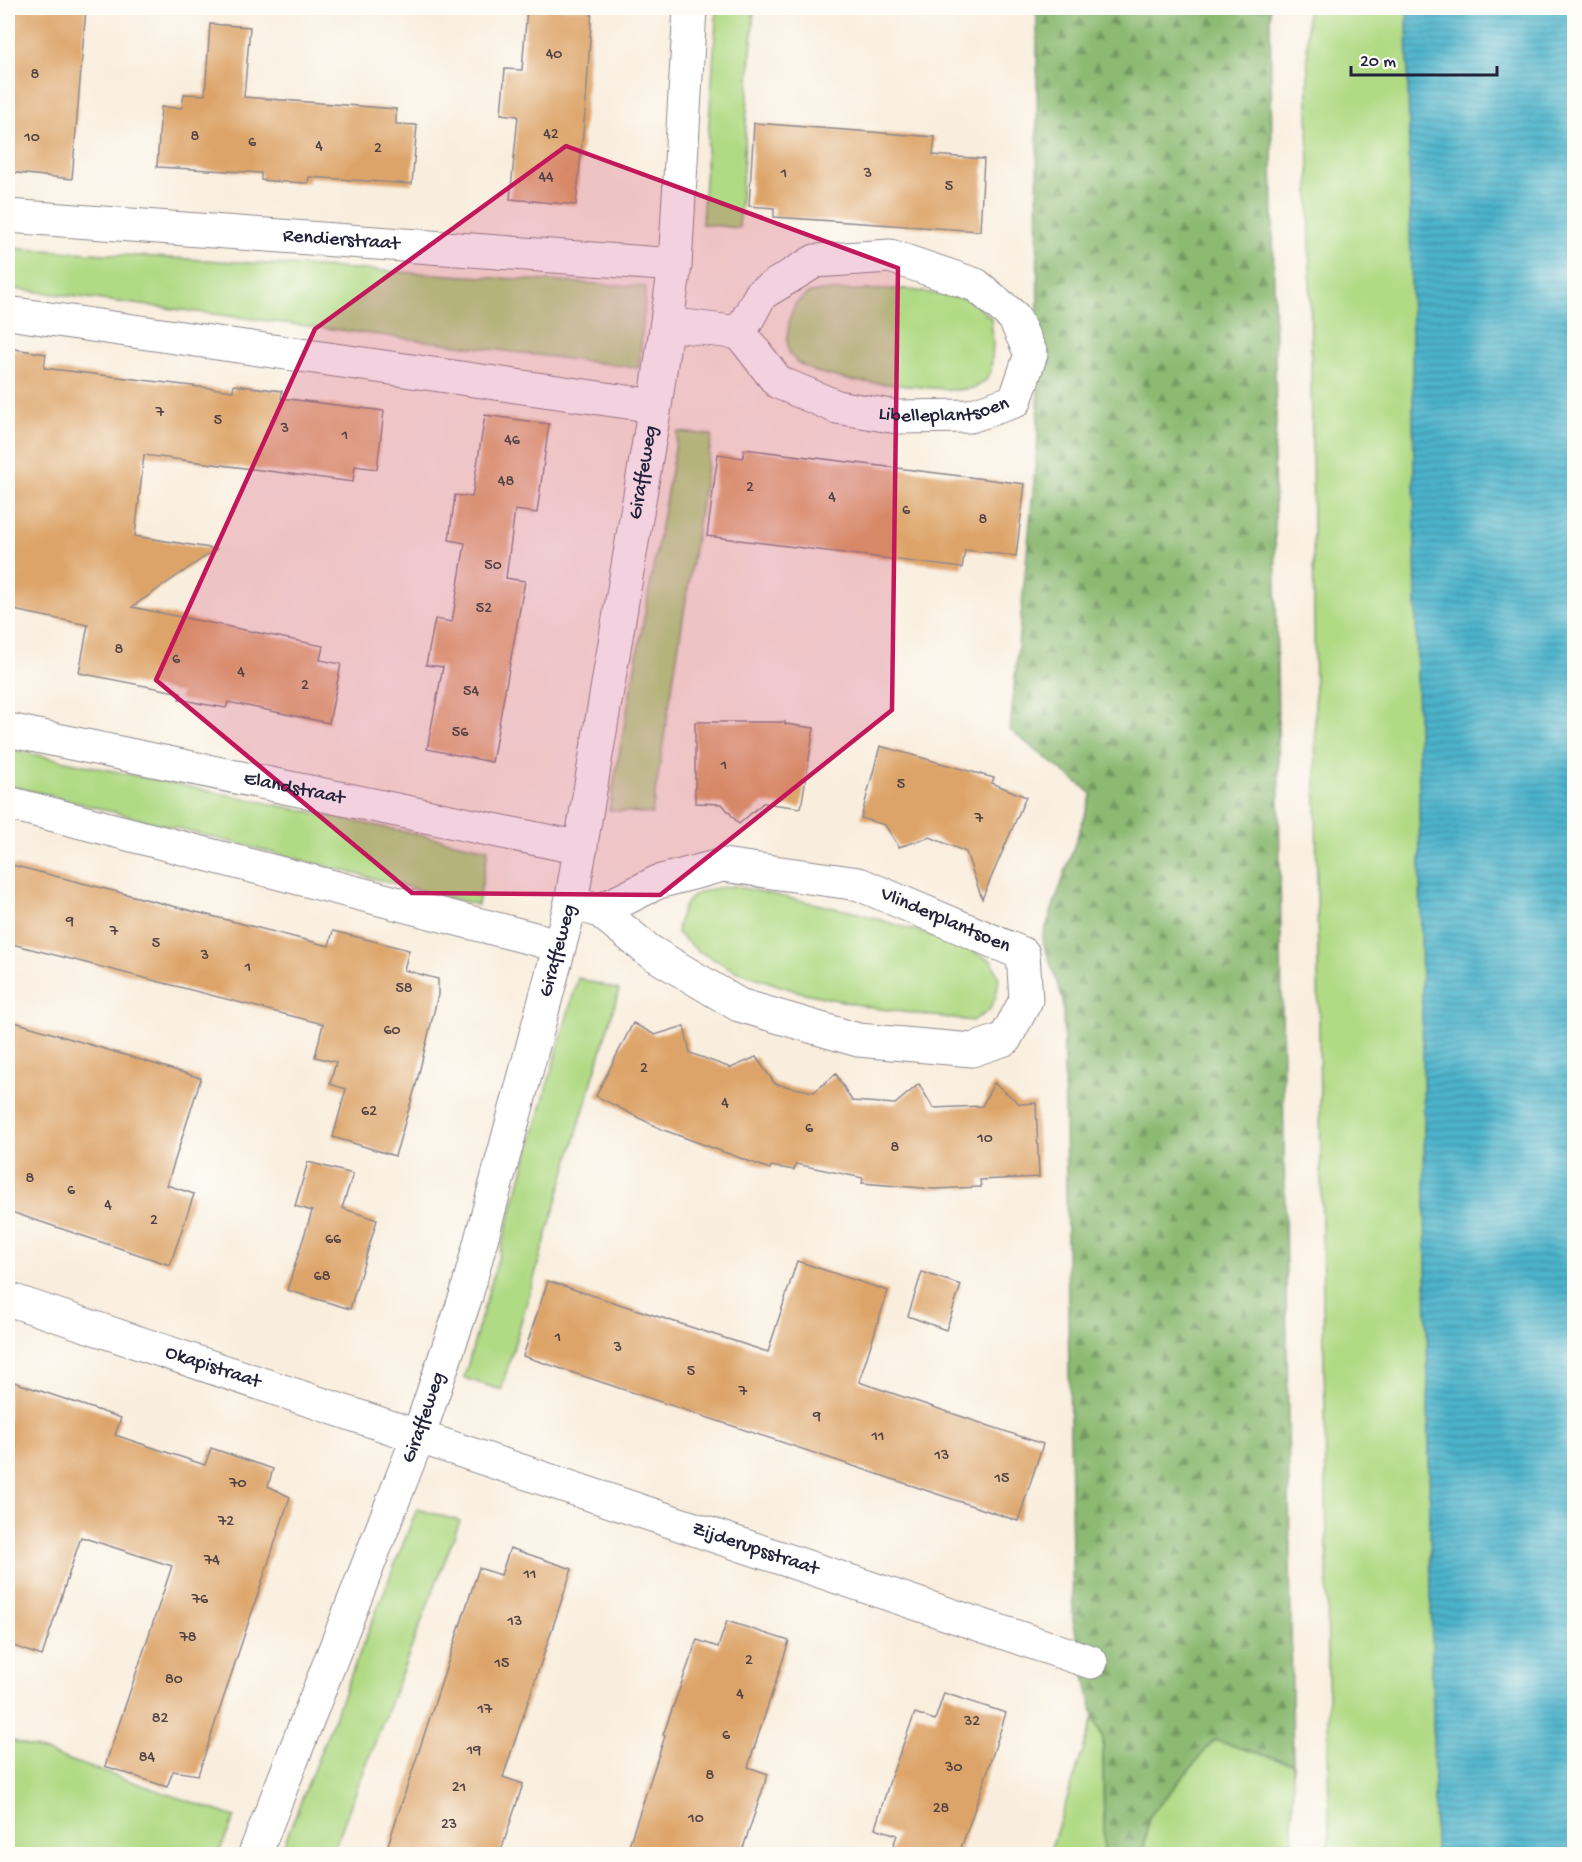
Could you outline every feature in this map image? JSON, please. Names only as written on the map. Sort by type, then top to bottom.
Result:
[{"type":"street","name":"Giraffeweg","points":[[255,1854],[418,1437],[466,1296],[558,945],[585,907],[581,848],[655,406],[675,265],[690,8]]},
{"type":"street","name":"Rendierstraat","points":[[8,216],[675,265]]},
{"type":"street","name":"Libelleplantsoen","points":[[890,256],[976,285],[1014,316],[1031,354],[1015,401],[970,416],[897,417],[837,408],[778,381],[740,333],[761,294],[815,261],[890,256]]},
{"type":"street","points":[[8,313],[655,406]]},
{"type":"street","points":[[667,324],[740,333]]},
{"type":"street","name":"Elandstraat","points":[[8,730],[581,848]]},
{"type":"street","points":[[8,803],[558,945]]},
{"type":"street","name":"Vlinderplantsoen","points":[[723,865],[859,884],[1023,954],[1026,1000],[1005,1039],[972,1050],[858,1040],[740,1005],[649,951],[585,907],[658,882],[723,865]]},
{"type":"street","name":"Okapistraat","points":[[8,1299],[418,1437]]},
{"type":"street","name":"Zijderupsstraat","points":[[418,1437],[1091,1662]]},
{"type":"highlighted area","points":[[566,146],[898,268],[892,710],[660,895],[412,893],[156,680],[315,329]]},
{"type":"green space","points":[[717,8],[754,8],[739,228],[702,224]]},
{"type":"green space","points":[[1037,8],[1270,8],[1276,425],[1274,455],[1293,1764],[1214,1740],[1149,1817],[1143,1854],[1104,1854],[1103,1739],[1094,1717],[1073,1620],[1063,1000],[1042,939],[1092,794],[1010,730],[1038,439]]},
{"type":"green space","points":[[1307,8],[1407,8],[1435,1854],[1329,1854]]},
{"type":"green space","points":[[8,248],[646,287],[639,368],[8,288]]},
{"type":"green space","points":[[905,289],[968,299],[991,318],[993,343],[991,371],[986,380],[975,388],[956,390],[853,381],[816,372],[798,363],[789,354],[787,339],[790,317],[795,304],[807,294],[821,291]]},
{"type":"green space","points":[[678,432],[712,435],[652,814],[609,810]]},
{"type":"green space","points":[[8,749],[488,849],[478,905],[8,785]]},
{"type":"green space","points":[[734,886],[858,913],[959,944],[992,961],[999,979],[996,996],[989,1011],[972,1021],[873,1008],[796,991],[736,971],[698,951],[677,933],[683,909],[694,896],[711,889]]},
{"type":"green space","points":[[578,978],[619,990],[501,1390],[464,1378]]},
{"type":"green space","points":[[417,1509],[460,1521],[332,1854],[280,1854]]},
{"type":"green space","points":[[1094,1717],[1103,1739],[1104,1854],[1049,1854]]},
{"type":"green space","points":[[8,1739],[235,1817],[218,1854],[8,1854]]},
{"type":"green space","points":[[1214,1740],[1293,1764],[1292,1854],[1143,1854],[1149,1817]]},
{"type":"water","points":[[1407,8],[1574,8],[1574,1854],[1435,1854]]},
{"type":"building","points":[[11,8],[86,8],[72,179],[8,172],[8,56]]},
{"type":"building","points":[[527,8],[592,8],[576,205],[510,199],[518,116],[501,114],[505,69],[522,70]]},
{"type":"building","points":[[210,24],[250,27],[244,97],[396,109],[396,124],[417,125],[412,184],[309,177],[308,183],[284,182],[261,180],[261,173],[157,167],[161,107],[182,108],[184,94],[205,95]]},
{"type":"building","points":[[754,123],[935,137],[933,155],[984,159],[980,231],[774,217],[774,208],[749,206]]},
{"type":"building","points":[[8,348],[46,354],[44,368],[233,391],[234,385],[282,391],[281,398],[384,411],[377,469],[355,466],[353,482],[144,455],[135,536],[216,549],[132,607],[323,646],[320,660],[341,664],[329,723],[228,702],[226,708],[203,704],[179,699],[181,693],[79,673],[88,625],[8,609]]},
{"type":"building","points":[[485,415],[549,424],[537,513],[515,510],[506,578],[525,581],[492,762],[427,749],[443,667],[426,665],[435,619],[452,622],[465,543],[449,540],[455,495],[472,497]]},
{"type":"building","points":[[744,449],[1025,484],[1016,556],[965,550],[962,568],[707,536],[718,454],[743,458]]},
{"type":"building","points":[[695,722],[785,722],[785,724],[814,728],[801,808],[763,803],[739,824],[722,804],[695,803]]},
{"type":"building","points":[[880,746],[994,778],[992,783],[1026,797],[982,899],[966,852],[930,837],[899,847],[885,825],[861,818]]},
{"type":"building","points":[[8,864],[329,946],[333,931],[409,950],[404,970],[438,979],[438,995],[416,1085],[395,1156],[333,1137],[346,1089],[330,1084],[336,1062],[315,1057],[323,1024],[8,943]]},
{"type":"building","points":[[8,1020],[201,1078],[167,1185],[194,1194],[170,1265],[8,1211]]},
{"type":"building","points":[[633,1023],[655,1035],[684,1026],[690,1053],[731,1068],[756,1057],[775,1084],[814,1092],[836,1074],[852,1101],[895,1104],[919,1084],[933,1108],[982,1106],[994,1083],[1020,1104],[1036,1103],[1039,1177],[980,1180],[981,1187],[934,1189],[862,1183],[863,1178],[796,1164],[794,1170],[771,1166],[770,1169],[661,1129],[596,1096]]},
{"type":"building","points":[[308,1162],[353,1174],[342,1208],[377,1220],[350,1309],[287,1290],[312,1211],[295,1206]]},
{"type":"building","points":[[797,1261],[888,1291],[859,1382],[1043,1444],[1018,1521],[523,1356],[548,1281],[768,1352]]},
{"type":"building","points":[[922,1272],[961,1285],[946,1330],[908,1316]]},
{"type":"building","points":[[8,1380],[121,1418],[115,1435],[205,1465],[211,1448],[273,1469],[268,1486],[290,1497],[198,1775],[173,1771],[167,1787],[105,1766],[172,1566],[81,1537],[42,1656],[8,1644]]},
{"type":"building","points":[[510,1548],[572,1569],[503,1777],[523,1784],[500,1854],[385,1854],[479,1568],[501,1575]]},
{"type":"building","points":[[727,1621],[789,1641],[748,1767],[768,1774],[741,1854],[626,1854],[665,1736],[663,1735],[697,1640],[718,1647]]},
{"type":"building","points":[[944,1693],[1006,1713],[983,1785],[959,1854],[890,1854],[897,1835],[875,1828],[891,1777],[915,1713],[935,1720]]}]
